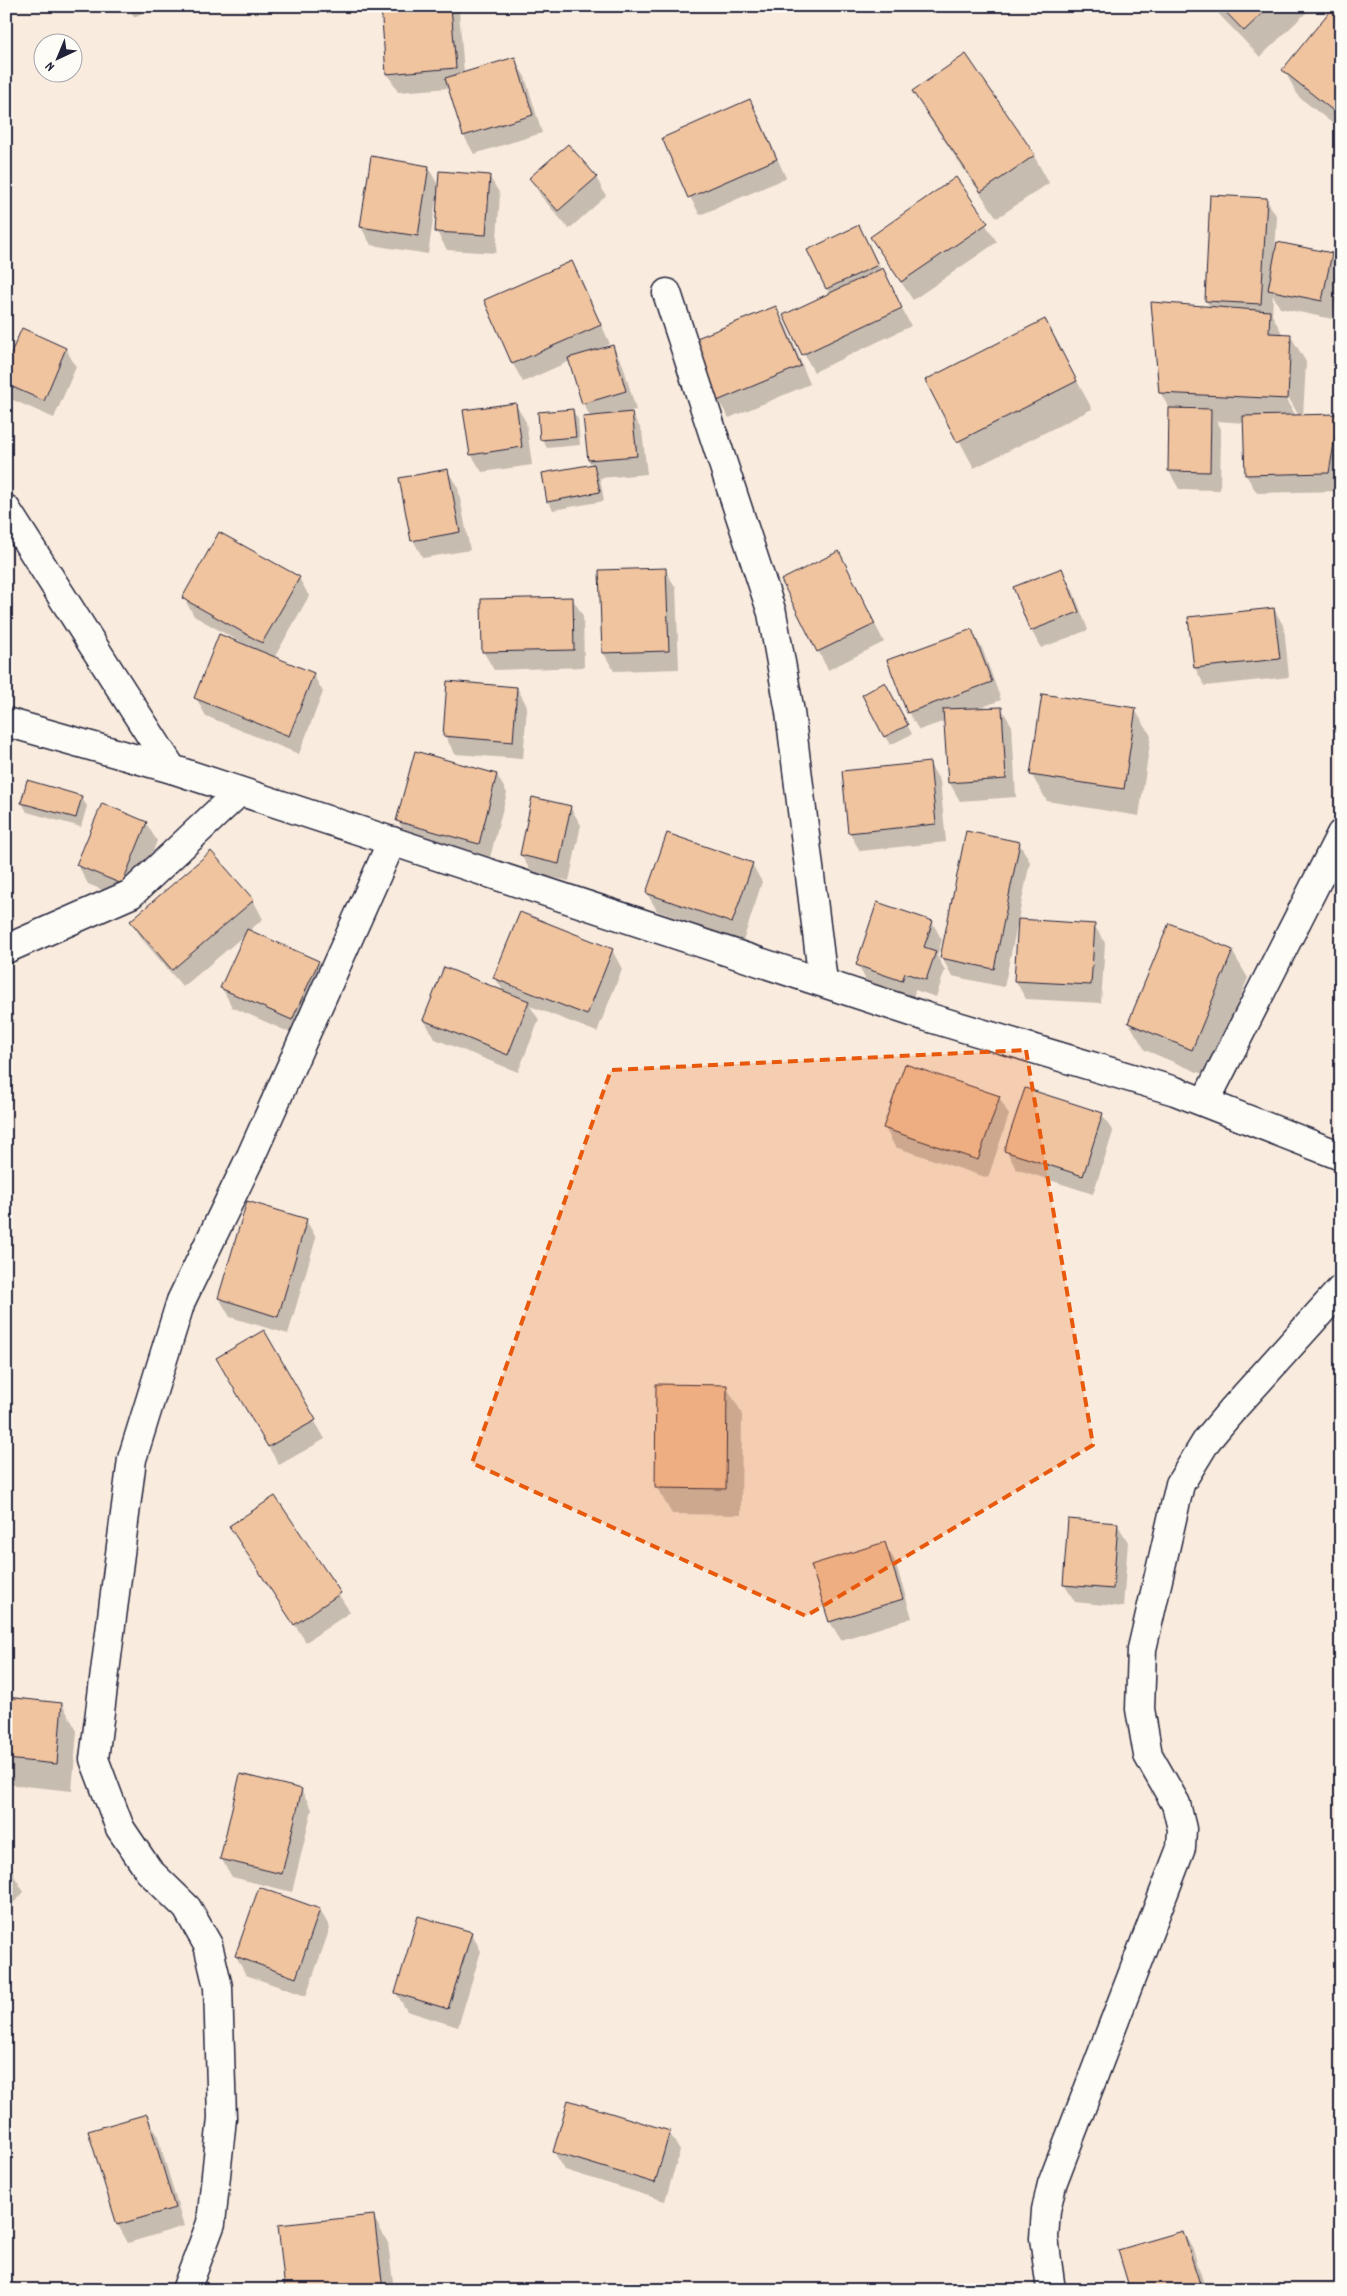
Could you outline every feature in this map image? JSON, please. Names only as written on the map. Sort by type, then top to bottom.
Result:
[{"type":"street","points":[[667,293],[772,613],[790,712],[823,982]]},
{"type":"street","points":[[6,509],[172,769]]},
{"type":"street","points":[[6,722],[172,769],[927,1017],[1176,1091],[1341,1156]]},
{"type":"street","points":[[6,949],[131,894],[240,792]]},
{"type":"street","points":[[1205,1102],[1341,834]]},
{"type":"street","points":[[186,2290],[211,2223],[222,2118],[218,1987],[208,1945],[187,1908],[149,1871],[120,1828],[94,1759],[132,1459],[180,1300],[252,1156],[392,841]]},
{"type":"street","points":[[1051,2290],[1044,2238],[1046,2210],[1052,2184],[1180,1848],[1182,1829],[1176,1804],[1148,1755],[1140,1709],[1142,1649],[1180,1484],[1207,1440],[1341,1289]]},
{"type":"highlighted area","points":[[1026,1050],[1093,1445],[806,1616],[472,1463],[611,1070]]},
{"type":"building","points":[[381,6],[451,6],[456,68],[386,74]]},
{"type":"building","points":[[1220,6],[1270,6],[1244,31]]},
{"type":"building","points":[[1334,6],[1341,6],[1341,117],[1282,70]]},
{"type":"building","points":[[966,54],[1035,155],[981,192],[912,91]]},
{"type":"building","points":[[515,57],[533,115],[463,136],[445,78]]},
{"type":"building","points":[[750,99],[777,159],[688,198],[662,138]]},
{"type":"building","points":[[568,144],[597,177],[558,211],[529,178]]},
{"type":"building","points":[[371,156],[429,166],[418,236],[360,227]]},
{"type":"building","points":[[439,171],[490,175],[486,235],[435,232]]},
{"type":"building","points":[[956,177],[988,223],[901,282],[870,237]]},
{"type":"building","points":[[1210,195],[1267,198],[1261,304],[1205,301]]},
{"type":"building","points":[[859,225],[878,265],[826,289],[807,250]]},
{"type":"building","points":[[1277,242],[1332,253],[1322,301],[1268,290]]},
{"type":"building","points":[[572,261],[601,325],[512,364],[484,300]]},
{"type":"building","points":[[883,268],[902,308],[802,355],[783,315]]},
{"type":"building","points":[[1151,302],[1270,311],[1269,333],[1291,334],[1288,399],[1159,393]]},
{"type":"building","points":[[776,306],[801,366],[717,401],[692,340]]},
{"type":"building","points":[[1045,319],[1077,381],[957,442],[925,380]]},
{"type":"building","points":[[22,328],[66,348],[44,401],[6,384],[6,364]]},
{"type":"building","points":[[613,345],[626,391],[582,404],[568,358]]},
{"type":"building","points":[[516,403],[522,447],[470,455],[463,410]]},
{"type":"building","points":[[1169,408],[1211,409],[1210,472],[1168,471]]},
{"type":"building","points":[[573,409],[576,437],[540,440],[538,412]]},
{"type":"building","points":[[632,412],[637,456],[588,460],[583,417]]},
{"type":"building","points":[[1339,414],[1329,473],[1245,475],[1243,416]]},
{"type":"building","points":[[594,464],[600,492],[547,502],[542,473]]},
{"type":"building","points":[[448,469],[460,532],[411,541],[399,478]]},
{"type":"building","points":[[219,532],[300,577],[262,643],[182,598]]},
{"type":"building","points":[[839,551],[875,624],[817,652],[781,580]]},
{"type":"building","points":[[666,568],[669,651],[602,653],[599,570]]},
{"type":"building","points":[[1062,568],[1079,612],[1030,631],[1013,587]]},
{"type":"building","points":[[573,597],[574,650],[482,652],[481,599]]},
{"type":"building","points":[[1274,608],[1280,659],[1194,668],[1188,617]]},
{"type":"building","points":[[972,629],[992,682],[907,713],[887,660]]},
{"type":"building","points":[[219,634],[314,673],[289,736],[194,698]]},
{"type":"building","points":[[447,681],[517,687],[513,742],[443,736]]},
{"type":"building","points":[[885,682],[908,725],[884,737],[862,695]]},
{"type":"building","points":[[1042,694],[1136,708],[1124,789],[1030,775]]},
{"type":"building","points":[[1002,707],[1006,779],[948,783],[943,709]]},
{"type":"building","points":[[415,751],[497,774],[479,844],[396,821]]},
{"type":"building","points":[[930,762],[936,824],[848,833],[842,771]]},
{"type":"building","points":[[27,780],[82,796],[76,818],[21,803]]},
{"type":"building","points":[[532,797],[571,806],[559,864],[520,855]]},
{"type":"building","points":[[102,803],[147,822],[122,884],[76,865]]},
{"type":"building","points":[[966,831],[1020,842],[994,969],[940,958]]},
{"type":"building","points":[[667,833],[753,863],[732,923],[646,893]]},
{"type":"building","points":[[211,851],[254,900],[172,970],[130,921]]},
{"type":"building","points":[[877,902],[933,921],[924,947],[936,951],[926,980],[905,973],[902,981],[856,965]]},
{"type":"building","points":[[520,912],[613,949],[587,1015],[493,978]]},
{"type":"building","points":[[1018,919],[1095,924],[1091,985],[1014,981]]},
{"type":"building","points":[[1169,923],[1233,950],[1192,1050],[1128,1023]]},
{"type":"building","points":[[247,929],[319,961],[292,1020],[220,988]]},
{"type":"building","points":[[444,967],[529,1001],[508,1055],[423,1020]]},
{"type":"building","points":[[905,1064],[1000,1096],[978,1160],[883,1128]]},
{"type":"building","points":[[1025,1088],[1103,1113],[1083,1176],[1004,1151]]},
{"type":"building","points":[[247,1201],[307,1219],[278,1317],[218,1298]]},
{"type":"building","points":[[264,1330],[316,1420],[268,1447],[216,1358]]},
{"type":"building","points":[[656,1384],[727,1385],[726,1489],[655,1488]]},
{"type":"building","points":[[275,1496],[341,1593],[294,1625],[229,1526]]},
{"type":"building","points":[[1068,1519],[1118,1523],[1113,1589],[1063,1585]]},
{"type":"building","points":[[885,1542],[903,1599],[829,1622],[811,1565]]},
{"type":"building","points":[[6,1697],[62,1703],[57,1764],[6,1759]]},
{"type":"building","points":[[240,1774],[302,1789],[282,1874],[220,1859]]},
{"type":"building","points":[[6,1866],[14,1873],[6,1882]]},
{"type":"building","points":[[259,1887],[320,1909],[296,1978],[235,1956]]},
{"type":"building","points":[[418,1916],[472,1932],[448,2009],[395,1993]]},
{"type":"building","points":[[568,2100],[670,2131],[655,2183],[553,2152]]},
{"type":"building","points":[[147,2114],[175,2208],[117,2225],[88,2131]]},
{"type":"building","points":[[374,2215],[383,2290],[285,2290],[278,2225]]},
{"type":"building","points":[[1183,2231],[1200,2284],[1184,2290],[1130,2290],[1118,2250]]}]
